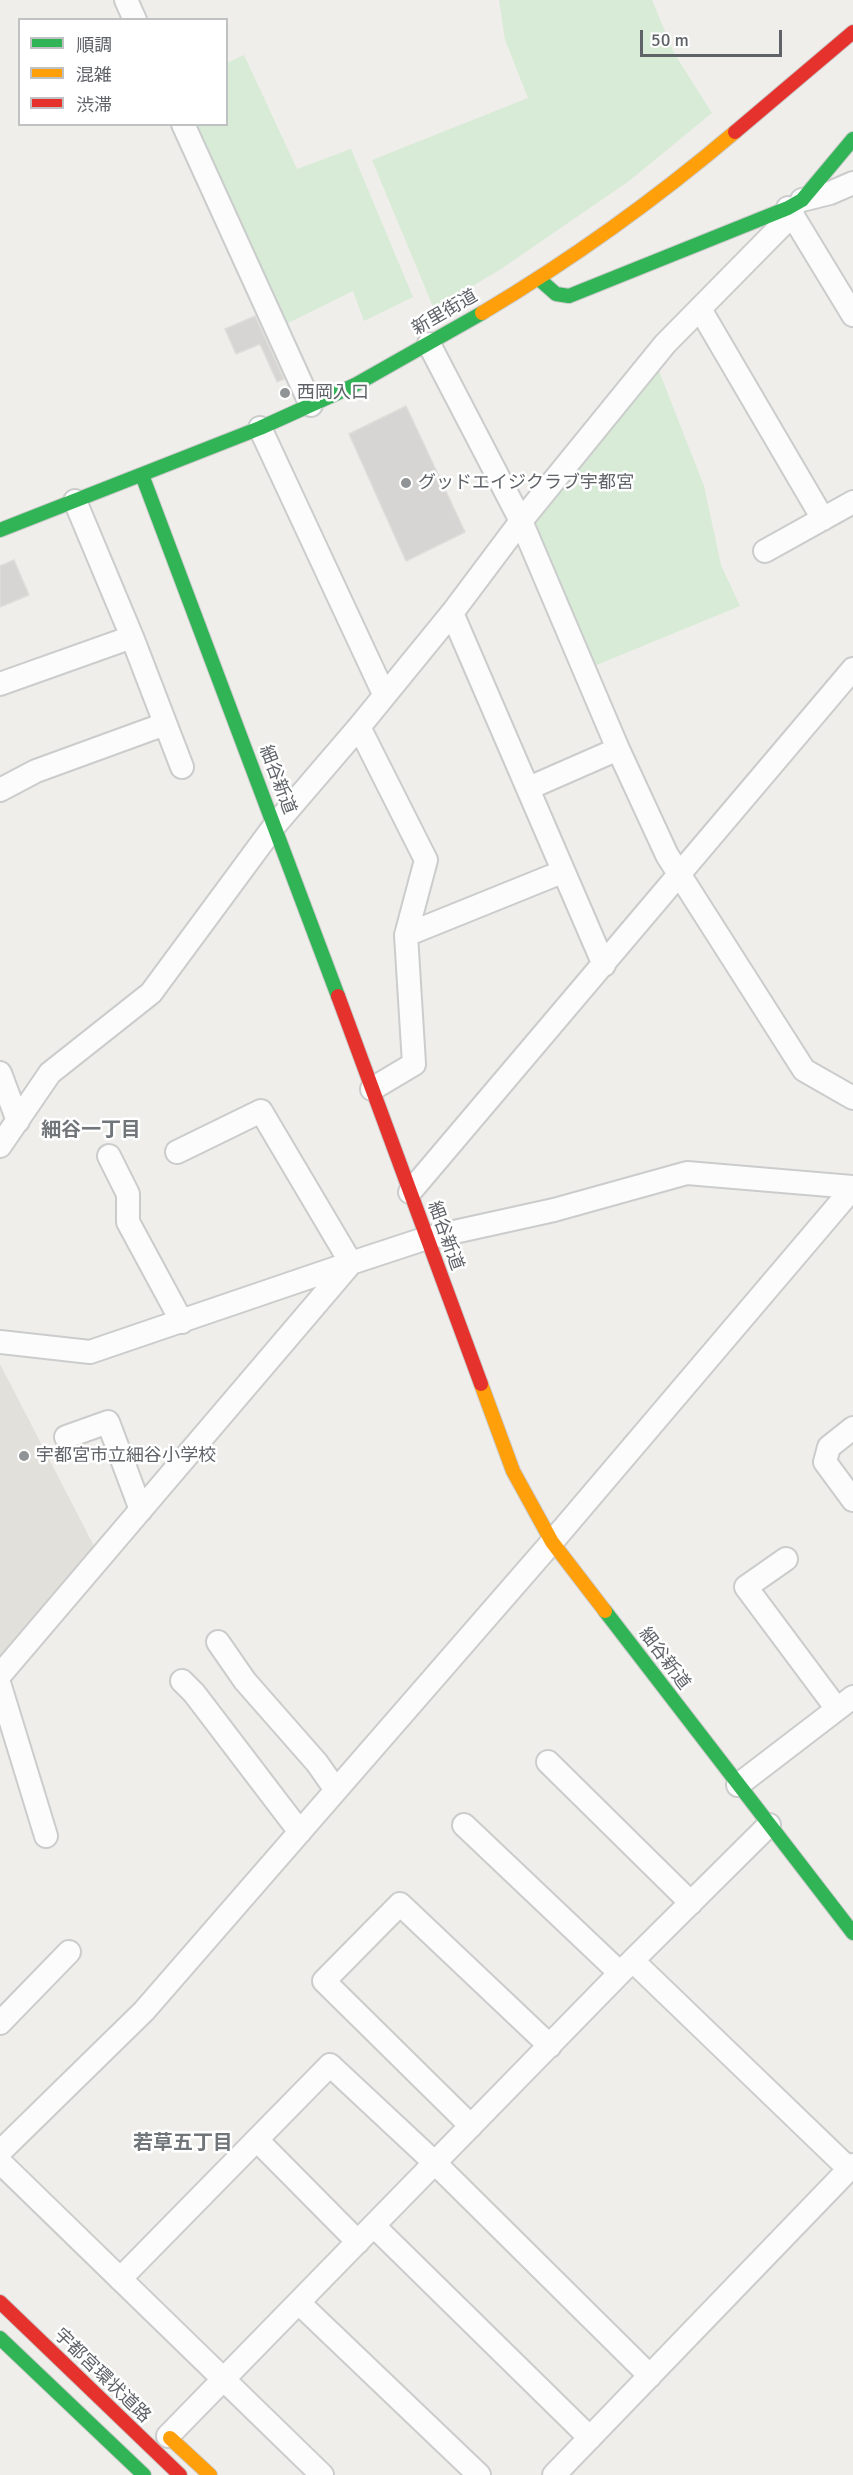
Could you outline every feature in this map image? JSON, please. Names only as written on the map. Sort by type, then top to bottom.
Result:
[{"type":"street","points":[[126,0],[134,18]]},
{"type":"street","name":"新里街道","points":[[0,530],[260,428],[355,385],[429,344],[539,279],[678,180],[853,32]]},
{"type":"street","points":[[184,126],[311,405]]},
{"type":"street","points":[[0,1146],[50,1073],[151,993],[275,825],[452,613],[521,521],[665,344],[794,208],[853,139]]},
{"type":"street","points":[[539,279],[556,294],[569,296],[853,183]]},
{"type":"street","points":[[794,208],[853,315]]},
{"type":"street","points":[[700,309],[823,519]]},
{"type":"street","points":[[429,344],[521,521],[618,749],[666,855],[804,1070],[853,1098]]},
{"type":"street","points":[[260,428],[384,694]]},
{"type":"street","name":"細谷新道","points":[[142,475],[275,825],[513,1471],[552,1542],[853,1933]]},
{"type":"street","points":[[75,501],[132,637],[182,767]]},
{"type":"street","points":[[765,551],[853,502]]},
{"type":"street","points":[[452,613],[604,965]]},
{"type":"street","points":[[0,684],[132,637]]},
{"type":"street","points":[[410,1192],[853,669]]},
{"type":"street","points":[[0,790],[36,771],[165,724]]},
{"type":"street","points":[[359,727],[426,860],[406,935],[414,1064],[372,1089]]},
{"type":"street","points":[[529,788],[618,749]]},
{"type":"street","points":[[406,935],[562,872]]},
{"type":"street","points":[[0,1073],[18,1121]]},
{"type":"street","points":[[177,1152],[261,1111],[351,1263]]},
{"type":"street","points":[[109,1156],[128,1194],[128,1222],[182,1322]]},
{"type":"street","points":[[0,1342],[90,1352],[427,1238],[554,1210],[687,1173],[853,1188]]},
{"type":"street","points":[[322,2475],[2,2166],[144,2011],[300,1832],[552,1542],[816,1228],[853,1188]]},
{"type":"street","points":[[0,1675],[351,1263]]},
{"type":"street","points":[[66,1437],[108,1422],[141,1510]]},
{"type":"street","points":[[853,1428],[829,1447],[825,1461],[853,1500]]},
{"type":"street","points":[[738,1785],[845,1703],[746,1587],[786,1559]]},
{"type":"street","points":[[218,1642],[245,1681],[317,1763],[336,1790]]},
{"type":"street","points":[[182,1681],[194,1693],[300,1832]]},
{"type":"street","points":[[0,1686],[46,1836]]},
{"type":"street","points":[[548,1761],[691,1903]]},
{"type":"street","points":[[464,1825],[851,2167],[554,2475]]},
{"type":"street","points":[[210,2475],[164,2433],[224,2380],[627,1967],[769,1825]]},
{"type":"street","points":[[471,2126],[324,1981],[400,1904],[550,2046]]},
{"type":"street","points":[[0,2023],[69,1952]]},
{"type":"street","points":[[120,2279],[330,2065],[435,2163],[650,2376]]},
{"type":"street","points":[[256,2140],[358,2242]]},
{"type":"street","points":[[374,2226],[590,2438]]},
{"type":"street","name":"宇都宮環状道路","points":[[0,2302],[180,2475]]},
{"type":"street","points":[[299,2303],[479,2475]]},
{"type":"street","points":[[0,2338],[144,2475]]},
{"type":"street","points":[[59,2360],[103,2383]]},
{"type":"street","points":[[72,2406],[88,2435],[106,2459]]},
{"type":"shaded area","name":"宇都宮市立細谷小学校","points":[[0,1364],[95,1548],[0,1658]]},
{"type":"green space","points":[[499,0],[652,0],[674,53],[712,113],[629,181],[501,269],[434,309],[372,160],[528,98],[505,40]]},
{"type":"green space","points":[[244,55],[297,169],[351,149],[413,297],[364,321],[353,291],[282,326],[192,126],[228,126],[228,63]]},
{"type":"green space","points":[[657,366],[704,486],[721,565],[740,606],[594,666],[535,522]]},
{"type":"building","points":[[255,316],[284,379],[277,382],[260,344],[236,354],[225,329]]},
{"type":"building","name":"グッドエイジクラブ宇都宮","points":[[406,406],[465,532],[406,561],[349,434]]},
{"type":"building","points":[[14,560],[29,595],[0,607],[0,566]]},
{"type":"traffic: fast","points":[[539,279],[556,294],[569,296],[788,208],[802,200],[853,139]]},
{"type":"traffic: fast","points":[[0,530],[260,428],[355,385],[482,313]]},
{"type":"traffic: fast","points":[[142,475],[338,996]]},
{"type":"traffic: fast","points":[[605,1611],[853,1933]]},
{"type":"traffic: fast","points":[[0,2338],[144,2475]]},
{"type":"traffic: slow","points":[[482,313],[548,272],[612,228],[735,132]]},
{"type":"traffic: slow","points":[[481,1384],[513,1471],[552,1542],[605,1611]]},
{"type":"traffic: slow","points":[[170,2438],[210,2475]]},
{"type":"traffic: jam","points":[[735,132],[853,32]]},
{"type":"traffic: jam","points":[[338,996],[481,1384]]},
{"type":"traffic: jam","points":[[0,2302],[180,2475]]},
{"type":"place","name":"西岡入口","points":[[285,393]]},
{"type":"place","name":"グッドエイジクラブ宇都宮","points":[[406,483]]},
{"type":"place","name":"宇都宮市立細谷小学校","points":[[24,1456]]},
{"type":"district","name":"細谷一丁目","points":[[91,1131]]},
{"type":"district","name":"若草五丁目","points":[[183,2144]]}]
